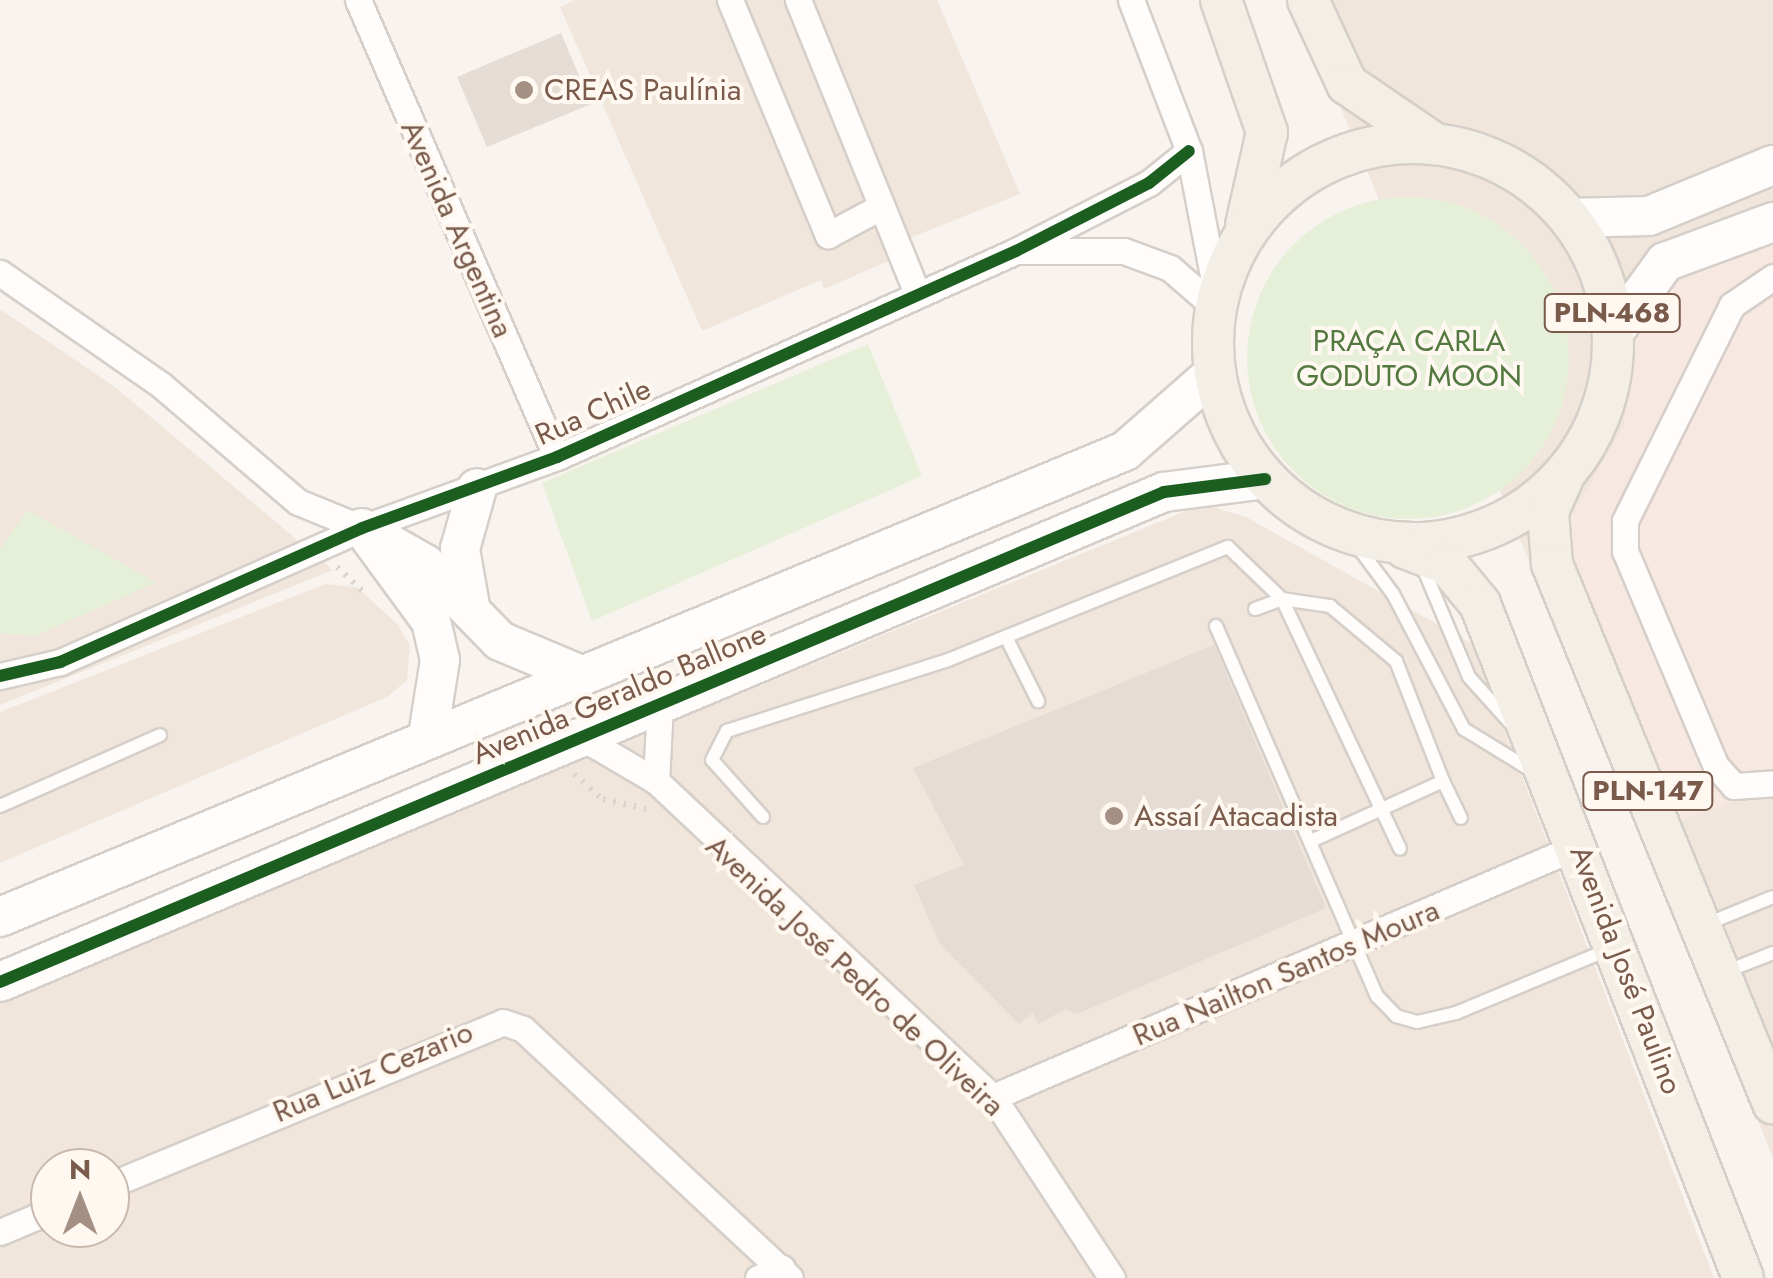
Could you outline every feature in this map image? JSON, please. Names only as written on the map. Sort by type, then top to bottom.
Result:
[{"type":"main road","points":[[1221,0],[1267,132],[1243,236]]},
{"type":"main road","points":[[1308,0],[1347,84],[1434,144]]},
{"type":"main road","name":"PLN-468","points":[[1434,144],[1510,168],[1571,218],[1602,272],[1614,332],[1603,410],[1563,477],[1484,531],[1402,548],[1347,532],[1302,511],[1265,479],[1224,412],[1214,373],[1216,302],[1243,236],[1286,188],[1326,164],[1371,148],[1434,144]]},
{"type":"main road","name":"PLN-147","points":[[1563,477],[1548,512],[1552,564],[1773,1104]]},
{"type":"main road","name":"Avenida José Paulino","points":[[1402,548],[1467,582],[1552,780],[1743,1278]]},
{"type":"street","name":"Avenida Argentina","points":[[358,0],[557,458]]},
{"type":"street","points":[[730,0],[828,235],[882,206]]},
{"type":"street","points":[[798,0],[916,291]]},
{"type":"street","points":[[1130,0],[1189,151],[1216,302]]},
{"type":"street","name":"Rua Chile","points":[[0,676],[60,662],[362,528],[557,458],[916,291],[1016,252],[1149,183],[1189,151]]},
{"type":"street","points":[[1571,218],[1649,216],[1773,165]]},
{"type":"street","points":[[1614,332],[1665,262],[1773,222]]},
{"type":"street","name":"Rua Chile","points":[[1016,252],[1124,252],[1170,268],[1216,302]]},
{"type":"street","points":[[0,273],[160,385],[298,502],[362,528],[425,564],[480,626],[517,652],[579,674]]},
{"type":"street","points":[[1773,276],[1732,305],[1696,368],[1625,521],[1625,551],[1716,766],[1734,786],[1773,783]]},
{"type":"street","name":"Avenida Geraldo Ballone","points":[[0,917],[428,736],[1125,451],[1214,373]]},
{"type":"street","name":"Avenida Geraldo Ballone","points":[[0,982],[1164,492],[1265,479]]},
{"type":"street","points":[[478,488],[462,533],[460,572],[480,626]]},
{"type":"street","points":[[362,528],[430,621],[440,660],[428,736]]},
{"type":"street","points":[[656,781],[660,704]]},
{"type":"street","name":"Avenida José Pedro de Oliveira","points":[[580,738],[656,781],[993,1097],[1112,1278]]},
{"type":"street","name":"Rua Nailton Santos Moura","points":[[993,1097],[1357,945],[1578,846]]},
{"type":"street","name":"Rua Luiz Cezario","points":[[130,1177],[502,1022],[523,1029],[786,1273]]},
{"type":"street","points":[[0,1232],[30,1219]]},
{"type":"street","points":[[758,1278],[786,1273]]},
{"type":"lane","points":[[1347,532],[1392,594],[1464,730],[1552,780]]},
{"type":"lane","points":[[763,817],[712,760],[714,742],[727,731],[1006,637],[1228,548],[1282,599],[1400,849]]},
{"type":"lane","points":[[1255,608],[1282,599],[1330,606],[1396,661],[1461,818]]},
{"type":"lane","points":[[1216,626],[1377,996],[1396,1016],[1417,1022],[1617,946]]},
{"type":"lane","points":[[1006,637],[1038,701]]},
{"type":"lane","points":[[0,806],[160,735]]},
{"type":"lane","points":[[1311,841],[1443,781]]},
{"type":"lane","points":[[1702,926],[1773,897]]},
{"type":"lane","points":[[1722,973],[1773,953]]},
{"type":"shaded area","points":[[575,0],[937,0],[1020,194],[897,243],[900,256],[824,289],[821,280],[702,331],[560,7]]},
{"type":"shaded area","points":[[1296,0],[1773,0],[1773,1158],[1657,869]]},
{"type":"shaded area","points":[[1773,235],[1773,787],[1680,821],[1573,563],[1566,526],[1624,426],[1636,326],[1661,279]]},
{"type":"shaded area","points":[[0,309],[115,387],[333,570],[0,705]]},
{"type":"shaded area","points":[[1203,504],[1246,517],[1471,643],[1714,1278],[0,1278],[0,997]]},
{"type":"shaded area","points":[[325,584],[357,587],[397,624],[410,645],[407,680],[387,697],[0,863],[0,712]]},
{"type":"green space","name":"PRAÇA CARLA GODUTO MOON","points":[[1408,197],[1470,209],[1498,224],[1522,244],[1542,268],[1557,296],[1569,358],[1557,420],[1542,448],[1522,472],[1498,492],[1470,507],[1408,519],[1346,507],[1318,492],[1294,472],[1274,448],[1259,420],[1247,358],[1259,296],[1274,268],[1294,244],[1318,224],[1346,209]]},
{"type":"green space","points":[[868,344],[922,476],[592,621],[542,483]]},
{"type":"green space","points":[[28,510],[155,583],[35,636],[0,633],[0,549]]},
{"type":"building","name":"CREAS Paulínia","points":[[561,33],[591,104],[487,147],[457,77]]},
{"type":"building","name":"Assaí Atacadista","points":[[1214,645],[1326,908],[1077,1014],[1066,1009],[1038,1024],[1033,1013],[1019,1024],[940,944],[914,885],[964,865],[913,768]]},
{"type":"cycle path","points":[[0,676],[60,662],[362,528],[557,457],[1016,251],[1149,183],[1189,151]]},
{"type":"cycle path","points":[[0,982],[1164,492],[1265,479]]},
{"type":"place","name":"CREAS Paulínia","points":[[524,90]]},
{"type":"place","name":"Assaí Atacadista","points":[[1114,816]]}]
